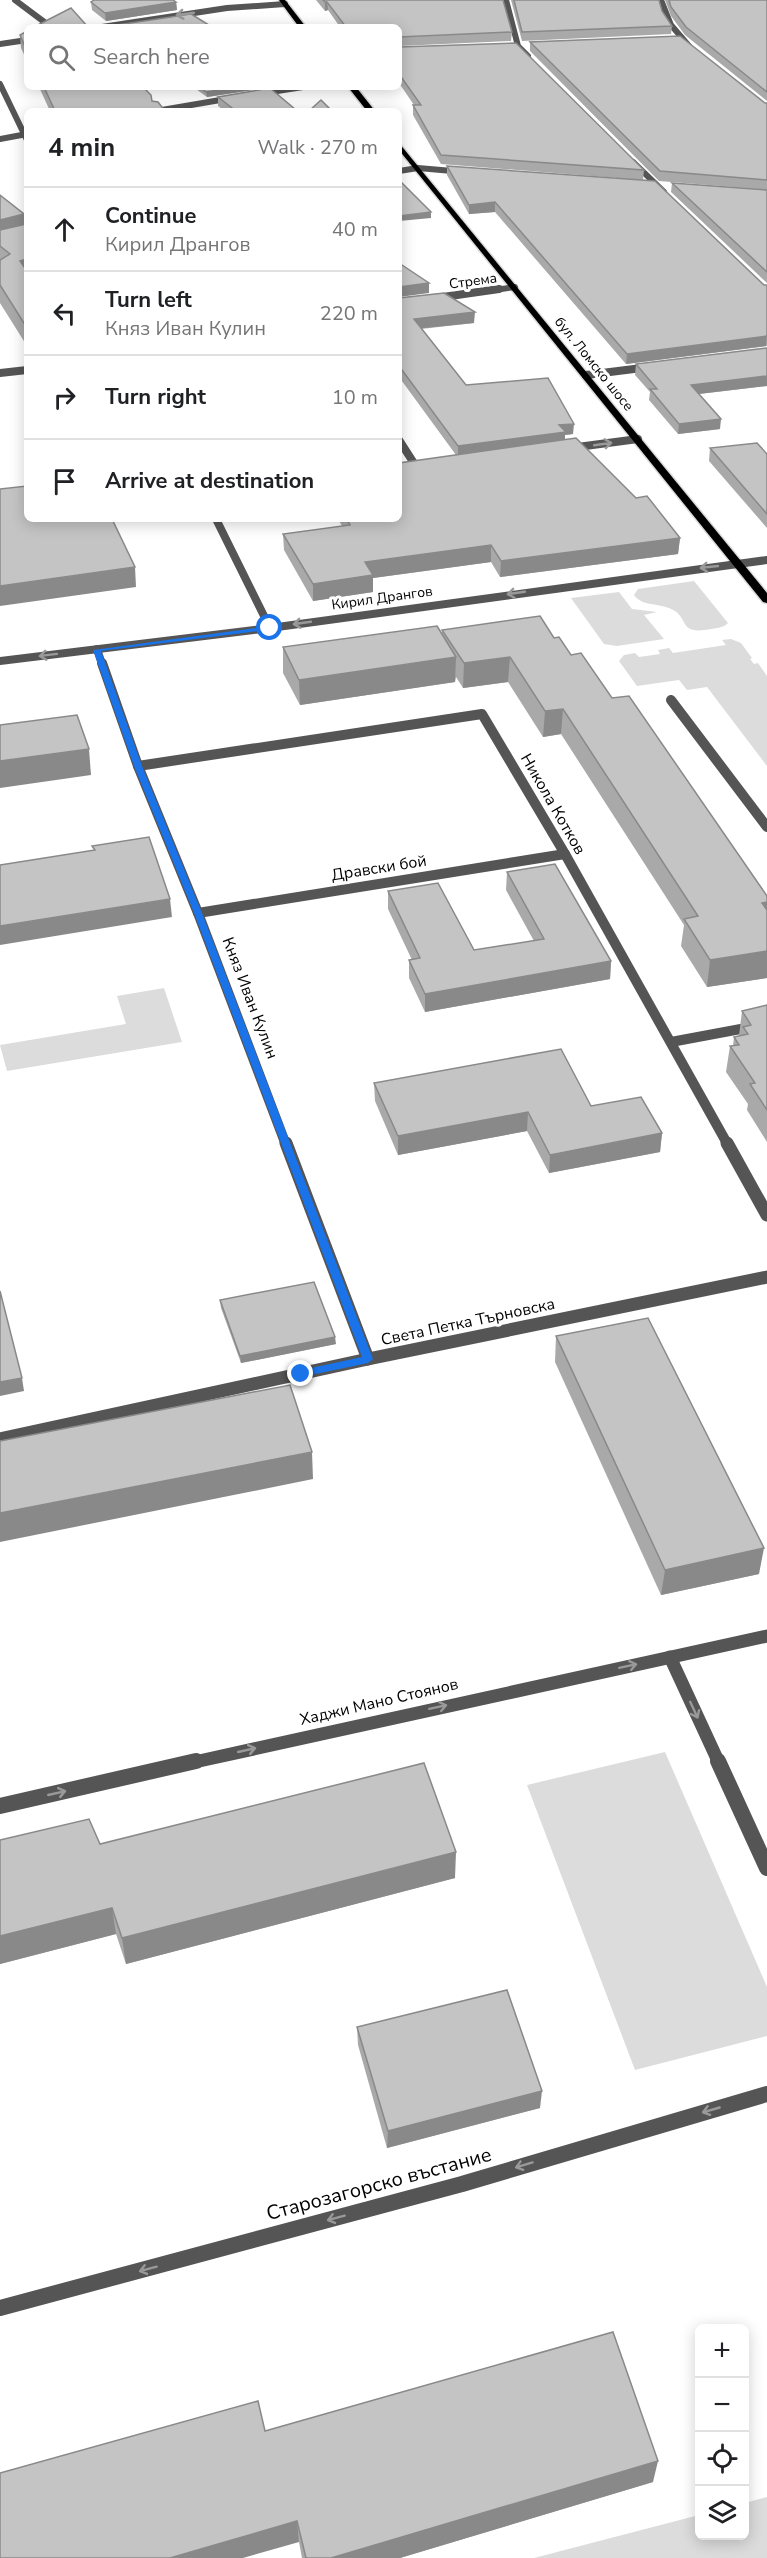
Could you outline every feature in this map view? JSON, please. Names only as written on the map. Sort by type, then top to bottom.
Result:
[{"type":"main road","points":[[283,2],[301,24]]},
{"type":"main road","points":[[354,90],[369,108]]},
{"type":"main road","name":"бул. Ломско шосе","points":[[402,149],[767,600]]},
{"type":"street","points":[[15,0],[47,24]]},
{"type":"street","points":[[506,0],[518,46],[535,63]]},
{"type":"street","points":[[661,0],[666,18],[681,39],[698,53]]},
{"type":"street","points":[[122,24],[283,2]]},
{"type":"street","points":[[669,40],[681,39]]},
{"type":"street","points":[[0,44],[24,40]]},
{"type":"street","points":[[507,47],[530,46]]},
{"type":"street","points":[[0,84],[24,132]]},
{"type":"street","points":[[256,94],[283,90]]},
{"type":"street","points":[[174,108],[244,96]]},
{"type":"street","points":[[0,139],[24,136]]},
{"type":"street","points":[[625,154],[658,187]]},
{"type":"street","points":[[402,171],[418,168],[471,173]]},
{"type":"street","points":[[646,186],[658,187],[667,191]]},
{"type":"street","name":"Стрема","points":[[431,298],[515,287]]},
{"type":"street","points":[[586,375],[662,365]]},
{"type":"street","points":[[0,374],[24,370]]},
{"type":"street","points":[[565,449],[638,439]]},
{"type":"street","points":[[402,447],[412,469],[428,467]]},
{"type":"street","points":[[217,522],[270,628]]},
{"type":"street","name":"Кирил Дрангов","points":[[0,661],[270,628],[767,560]]},
{"type":"street","name":"Княз Иван Кулин","points":[[97,650],[138,766],[198,913],[368,1359]]},
{"type":"street","points":[[671,700],[767,827]]},
{"type":"street","name":"Никола Котков","points":[[138,766],[482,714],[565,854],[767,1215]]},
{"type":"street","name":"Дравски бой","points":[[198,913],[565,854]]},
{"type":"street","points":[[671,1042],[767,1024]]},
{"type":"street","name":"Света Петка Търновска","points":[[0,1439],[368,1359],[767,1277]]},
{"type":"street","name":"Хаджи Мано Стоянов","points":[[0,1806],[767,1636]]},
{"type":"street","points":[[670,1657],[767,1868]]},
{"type":"street","name":"Старозагорско въстание","points":[[0,2308],[462,2184],[767,2094]]},
{"type":"shaded area","points":[[694,581],[728,623],[726,625],[693,630],[688,628],[676,611],[664,606],[645,603],[634,595],[638,589]]},
{"type":"shaded area","points":[[619,592],[632,609],[657,612],[644,615],[664,639],[617,646],[604,644],[571,598]]},
{"type":"shaded area","points":[[731,639],[741,643],[752,658],[750,659],[754,664],[758,663],[767,676],[767,766],[707,687],[687,690],[679,680],[637,686],[619,661],[624,655],[635,653],[639,657],[660,654],[658,650],[669,648],[673,653],[726,645],[722,640]]},
{"type":"shaded area","points":[[164,988],[182,1042],[7,1071],[0,1045],[126,1024],[117,996]]},
{"type":"shaded area","points":[[665,1752],[767,1987],[767,2036],[635,2070],[527,1785]]},
{"type":"shaded area","points":[[767,2497],[767,2558],[534,2558],[695,2516],[695,2540],[749,2540],[749,2502]]},
{"type":"building","points":[[94,0],[173,0],[176,2],[105,13],[91,2]]},
{"type":"building","points":[[323,0],[503,0],[512,32],[402,37],[402,24],[344,24]]},
{"type":"building","points":[[514,0],[659,0],[662,11],[672,26],[522,32]]},
{"type":"building","points":[[669,0],[767,0],[767,92],[686,27],[671,7]]},
{"type":"building","points":[[71,8],[85,24],[40,24]]},
{"type":"building","points":[[191,14],[207,24],[124,24]]},
{"type":"building","points":[[24,33],[24,44],[20,35]]},
{"type":"building","points":[[680,36],[767,103],[767,180],[660,171],[530,42]]},
{"type":"building","points":[[516,43],[644,170],[441,155],[413,105],[421,105],[402,78],[402,47]]},
{"type":"building","points":[[45,90],[146,90],[151,95],[152,101],[158,102],[163,108],[54,108]]},
{"type":"building","points":[[272,90],[294,108],[232,108],[218,97]]},
{"type":"building","points":[[321,100],[329,108],[312,108]]},
{"type":"building","points":[[447,166],[655,181],[764,285],[767,285],[767,336],[627,354],[495,202],[469,205]]},
{"type":"building","points":[[402,183],[431,212],[402,216]]},
{"type":"building","points":[[672,183],[767,190],[767,272]]},
{"type":"building","points":[[0,195],[24,214],[0,220]]},
{"type":"building","points":[[24,224],[24,260],[20,261],[24,267],[24,323],[0,285],[0,260],[10,254],[0,246],[0,230]]},
{"type":"building","points":[[402,265],[429,283],[402,287]]},
{"type":"building","points":[[444,293],[475,312],[414,319],[466,385],[548,378],[574,424],[559,425],[566,432],[458,446],[402,370],[402,298]]},
{"type":"building","points":[[767,348],[767,376],[691,385],[721,419],[679,424],[650,389],[657,389],[636,364]]},
{"type":"building","points":[[576,438],[636,498],[647,496],[680,538],[501,561],[491,545],[365,562],[373,575],[313,584],[283,534],[350,525],[348,522],[402,522],[402,463]]},
{"type":"building","points":[[757,443],[767,454],[767,514],[710,448]]},
{"type":"building","points":[[24,486],[24,522],[113,522],[135,567],[0,586],[0,489]]},
{"type":"building","points":[[540,616],[554,638],[559,637],[571,655],[581,653],[612,698],[629,696],[767,896],[767,902],[762,903],[767,910],[767,951],[710,960],[684,919],[698,916],[563,709],[545,711],[510,657],[464,663],[442,630]]},
{"type":"building","points":[[437,626],[456,657],[299,680],[283,647]]},
{"type":"building","points":[[77,715],[89,749],[0,761],[0,725]]},
{"type":"building","points":[[149,837],[170,899],[0,926],[0,865],[95,850],[92,846]]},
{"type":"building","points":[[555,864],[611,961],[425,994],[409,960],[420,958],[388,891],[438,883],[474,950],[544,939],[507,872]]},
{"type":"building","points":[[767,1005],[767,1110],[750,1084],[755,1083],[730,1046],[739,1045],[734,1037],[748,1034],[743,1027],[751,1025],[742,1011]]},
{"type":"building","points":[[561,1049],[591,1106],[641,1097],[662,1133],[550,1155],[528,1112],[398,1136],[374,1083]]},
{"type":"building","points":[[314,1282],[335,1337],[240,1356],[220,1300]]},
{"type":"building","points":[[0,1291],[22,1378],[0,1382]]},
{"type":"building","points":[[648,1318],[764,1548],[665,1570],[556,1336]]},
{"type":"building","points":[[290,1385],[312,1452],[0,1513],[0,1441]]},
{"type":"building","points":[[424,1763],[456,1852],[122,1938],[112,1908],[0,1936],[0,1840],[89,1819],[100,1844]]},
{"type":"building","points":[[507,1990],[542,2091],[388,2131],[357,2027]]},
{"type":"building","points":[[613,2332],[658,2461],[331,2558],[306,2558],[297,2521],[170,2558],[0,2558],[0,2473],[258,2401],[265,2431]]},
{"type":"route","points":[[270,628],[97,650],[138,766],[198,913],[368,1359],[301,1374]]}]
